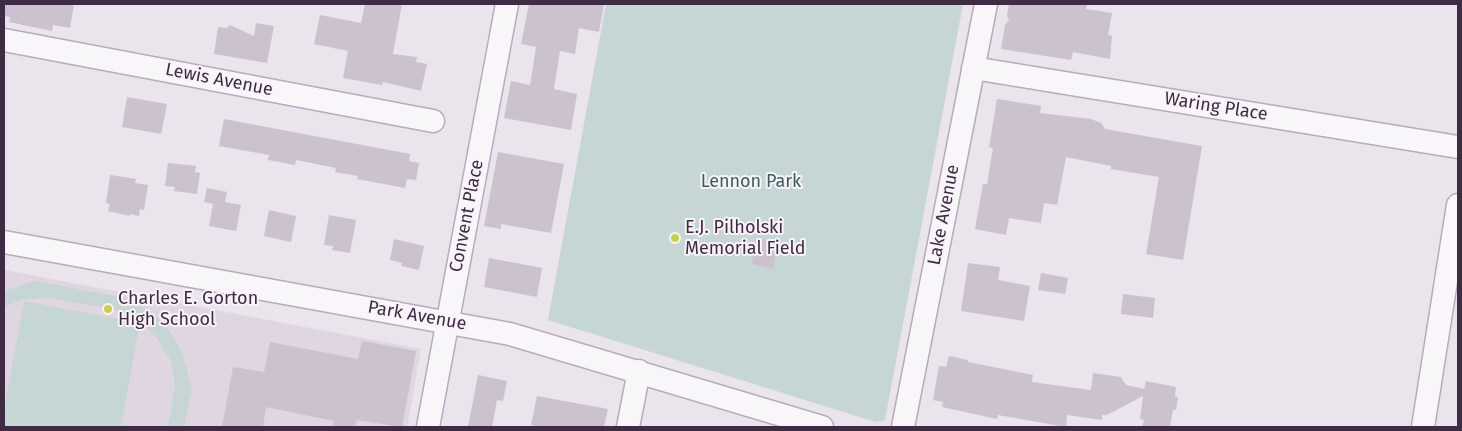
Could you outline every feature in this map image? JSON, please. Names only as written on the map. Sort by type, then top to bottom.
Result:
[{"type":"street","name":"Convent Place","points":[[428,427],[507,4]]},
{"type":"street","name":"Lake Avenue","points":[[903,427],[986,4]]},
{"type":"street","name":"Lewis Avenue","points":[[4,40],[433,120]]},
{"type":"street","name":"Waring Place","points":[[973,68],[1458,146]]},
{"type":"street","points":[[1423,427],[1458,205]]},
{"type":"street","name":"Park Avenue","points":[[4,242],[510,334],[822,427]]},
{"type":"street","points":[[628,427],[639,371]]},
{"type":"shaded area","name":"Charles E. Gorton High School","points":[[4,270],[421,349],[407,427],[4,427]]},
{"type":"green space","name":"Lennon Park","points":[[606,4],[963,4],[885,420],[876,422],[548,320]]},
{"type":"green space","points":[[35,281],[127,298],[155,315],[171,333],[183,355],[192,389],[184,427],[168,427],[175,387],[171,361],[156,337],[140,322],[119,310],[49,298],[21,300],[4,307],[4,291]]},
{"type":"green space","points":[[24,301],[140,323],[121,427],[4,427],[4,410]]},
{"type":"building","points":[[4,4],[74,4],[70,28],[53,25],[52,31],[9,22],[10,17],[4,16]]},
{"type":"building","points":[[365,4],[402,4],[393,54],[417,57],[416,62],[427,64],[421,91],[383,82],[382,85],[343,78],[348,51],[314,44],[320,15],[361,23]]},
{"type":"building","points":[[529,4],[604,4],[599,32],[579,28],[575,54],[560,51],[554,89],[577,94],[571,130],[504,118],[511,81],[530,85],[536,47],[521,44]]},
{"type":"building","points":[[1009,4],[1087,4],[1086,9],[1112,13],[1108,35],[1112,36],[1110,59],[1073,52],[1071,60],[1001,49],[1005,25],[1009,20],[1007,15]]},
{"type":"building","points":[[256,23],[274,26],[267,63],[214,54],[218,27],[227,28],[230,25],[254,36]]},
{"type":"building","points":[[127,97],[167,104],[161,134],[122,127]]},
{"type":"building","points":[[997,99],[1041,106],[1040,113],[1091,119],[1101,123],[1105,129],[1202,146],[1183,260],[1146,254],[1159,177],[1111,169],[1111,166],[1066,157],[1057,205],[1044,203],[1041,223],[1009,218],[1006,235],[975,229],[983,184],[987,184],[993,148],[989,147]]},
{"type":"building","points":[[224,119],[410,154],[409,161],[419,163],[416,180],[407,179],[405,188],[357,179],[358,176],[335,172],[336,168],[296,160],[295,165],[268,160],[269,155],[219,146]]},
{"type":"building","points":[[498,152],[564,164],[551,233],[501,224],[501,229],[484,226]]},
{"type":"building","points":[[168,163],[196,166],[195,172],[200,173],[197,194],[174,191],[175,187],[165,186]]},
{"type":"building","points":[[110,175],[136,179],[135,183],[148,185],[144,210],[140,209],[139,216],[108,211],[110,204],[106,203]]},
{"type":"building","points":[[207,188],[227,192],[225,202],[241,205],[236,231],[209,226],[213,204],[204,202]]},
{"type":"building","points":[[269,210],[296,216],[291,242],[264,236]]},
{"type":"building","points":[[329,215],[356,220],[350,253],[332,250],[333,246],[324,245]]},
{"type":"building","points":[[757,238],[778,243],[773,269],[752,264]]},
{"type":"building","points":[[394,239],[424,246],[419,270],[401,266],[402,263],[390,260]]},
{"type":"building","points":[[489,258],[542,268],[537,297],[484,287]]},
{"type":"building","points":[[968,263],[1000,267],[998,280],[1030,286],[1024,321],[961,311]]},
{"type":"building","points":[[1041,273],[1068,278],[1065,294],[1038,290]]},
{"type":"building","points":[[1123,294],[1155,298],[1153,318],[1121,314]]},
{"type":"building","points":[[362,341],[416,351],[402,427],[357,420],[355,427],[332,427],[334,421],[266,407],[263,427],[222,427],[233,367],[264,372],[270,342],[358,359]]},
{"type":"building","points":[[949,356],[968,360],[968,362],[1033,375],[1032,382],[1091,390],[1093,373],[1121,377],[1126,385],[1144,389],[1146,381],[1176,387],[1175,397],[1178,397],[1176,410],[1173,410],[1170,427],[1142,427],[1144,420],[1140,419],[1143,396],[1107,415],[1102,415],[1102,420],[1067,415],[1066,427],[998,415],[997,419],[942,407],[943,402],[933,400],[939,366],[946,367]]},
{"type":"building","points":[[478,375],[507,381],[503,401],[497,400],[492,427],[468,427]]},
{"type":"building","points":[[537,396],[608,409],[604,427],[540,427],[531,425]]},
{"type":"place","name":"E.J. Pilholski Memorial Field","points":[[675,238]]},
{"type":"place","name":"Charles E. Gorton High School","points":[[108,309]]}]
